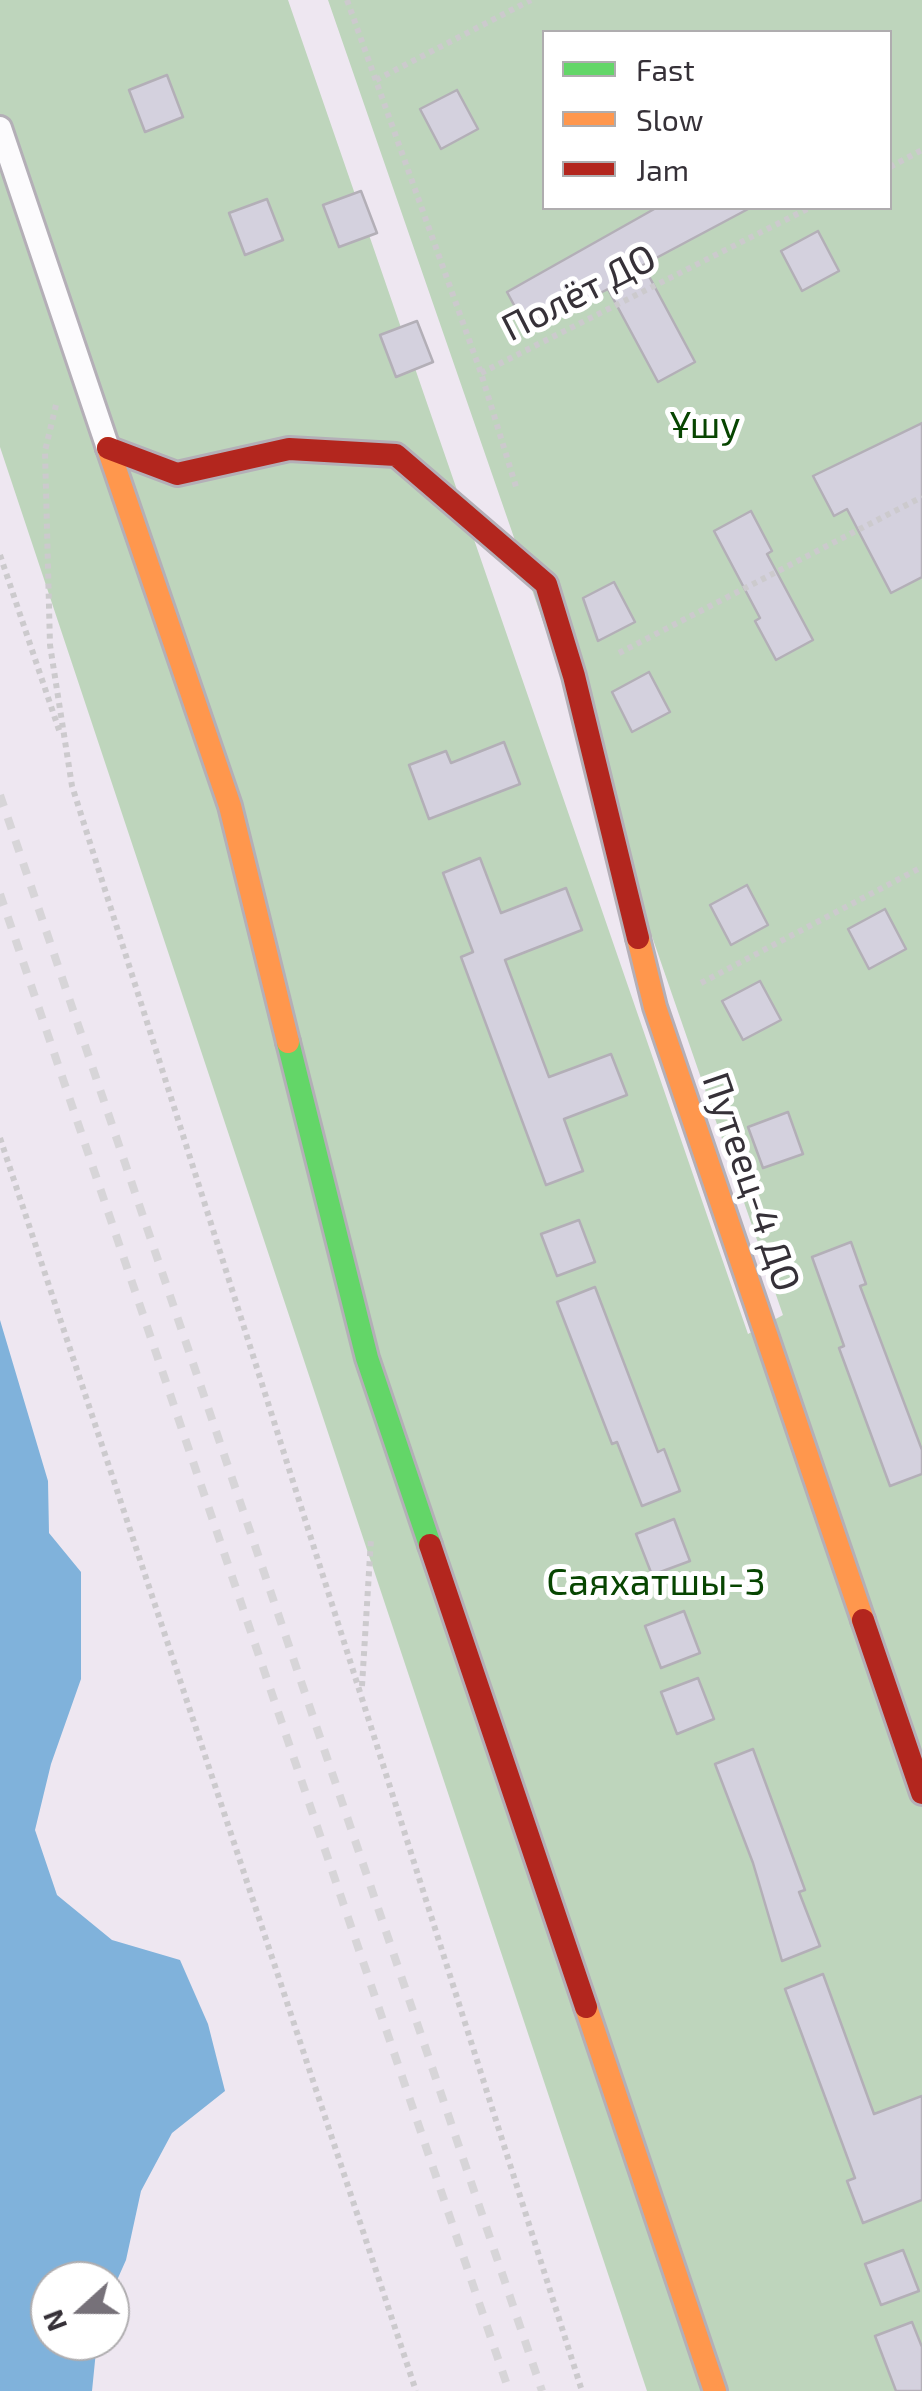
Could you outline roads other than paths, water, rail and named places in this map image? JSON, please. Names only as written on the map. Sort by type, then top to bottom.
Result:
[{"type":"street","name":"Путеец-4 ДО","points":[[108,448],[177,474],[289,449],[396,455],[546,584],[574,676],[655,1007],[922,1793]]},
{"type":"street","points":[[108,448],[230,806],[367,1358],[715,2391]]},
{"type":"lane","points":[[0,128],[108,448]]},
{"type":"water","points":[[0,1320],[48,1481],[49,1533],[81,1572],[81,1679],[51,1764],[35,1830],[57,1895],[112,1940],[180,1960],[208,2024],[225,2091],[172,2133],[141,2191],[126,2261],[30,2261],[30,2361],[95,2361],[92,2391],[0,2391]]},
{"type":"railway","points":[[0,795],[542,2391]]},
{"type":"railway","points":[[0,894],[509,2391]]},
{"type":"park label","name":"Ұшу","points":[[705,425]]},
{"type":"park label","name":"Саяхатшы-3","points":[[656,1582]]}]
